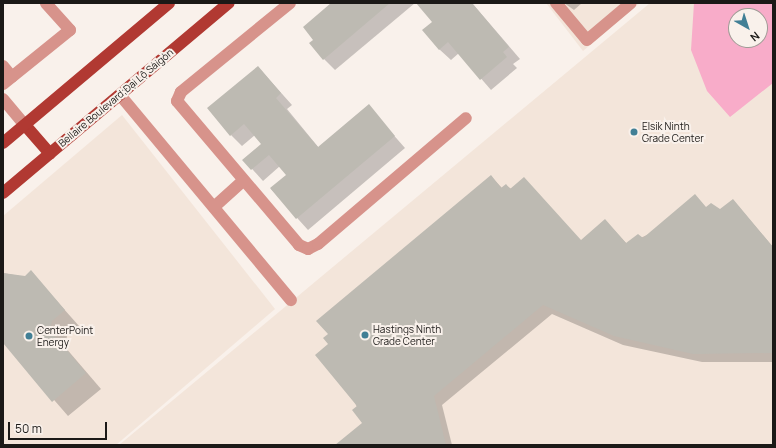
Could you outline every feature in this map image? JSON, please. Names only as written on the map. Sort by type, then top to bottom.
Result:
[{"type":"main road","points":[[3,143],[169,3]]},
{"type":"main road","name":"Bellaire Boulevard;Đại Lộ Sàigòn","points":[[3,193],[229,3]]},
{"type":"main road","points":[[25,125],[50,154]]},
{"type":"lane","points":[[3,66],[7,80],[70,30],[46,3]]},
{"type":"lane","points":[[290,3],[181,92],[177,101],[242,182],[299,245],[308,249],[318,244],[466,118]]},
{"type":"lane","points":[[556,3],[587,40],[631,3]]},
{"type":"lane","points":[[120,94],[290,300]]},
{"type":"lane","points":[[3,99],[25,125]]},
{"type":"lane","points":[[214,207],[242,182]]},
{"type":"shaded area","points":[[546,3],[640,3],[583,51]]},
{"type":"shaded area","name":"Elsik Ninth Grade Center","points":[[650,3],[773,3],[773,445],[119,445]]},
{"type":"shaded area","points":[[694,3],[773,3],[773,83],[730,117],[707,91],[691,50]]},
{"type":"shaded area","points":[[122,115],[275,309],[116,445],[3,445],[3,216]]},
{"type":"building","points":[[331,3],[390,3],[323,60],[309,43],[313,40],[303,27]]},
{"type":"building","points":[[416,3],[472,3],[509,47],[503,52],[507,57],[480,80],[448,42],[439,50],[422,30],[432,22]]},
{"type":"building","points":[[258,66],[281,93],[276,98],[318,147],[369,104],[395,136],[296,219],[270,188],[286,175],[269,155],[251,170],[242,160],[261,144],[244,124],[230,136],[207,108]]},
{"type":"building","points":[[491,175],[501,188],[506,184],[510,189],[524,177],[581,240],[605,219],[626,243],[638,234],[643,238],[695,194],[706,207],[711,203],[720,209],[733,199],[773,247],[773,353],[693,354],[614,336],[543,305],[434,396],[446,445],[335,445],[362,423],[352,410],[357,406],[315,355],[328,344],[323,338],[328,334],[316,321]]},
{"type":"building","name":"CenterPoint Energy","points":[[31,270],[65,310],[52,321],[50,330],[86,373],[52,402],[3,343],[3,273],[25,276]]},
{"type":"place","name":"Elsik Ninth Grade Center","points":[[634,132]]},
{"type":"place","name":"Hastings Ninth Grade Center","points":[[365,335]]},
{"type":"place","name":"CenterPoint Energy","points":[[29,336]]}]
